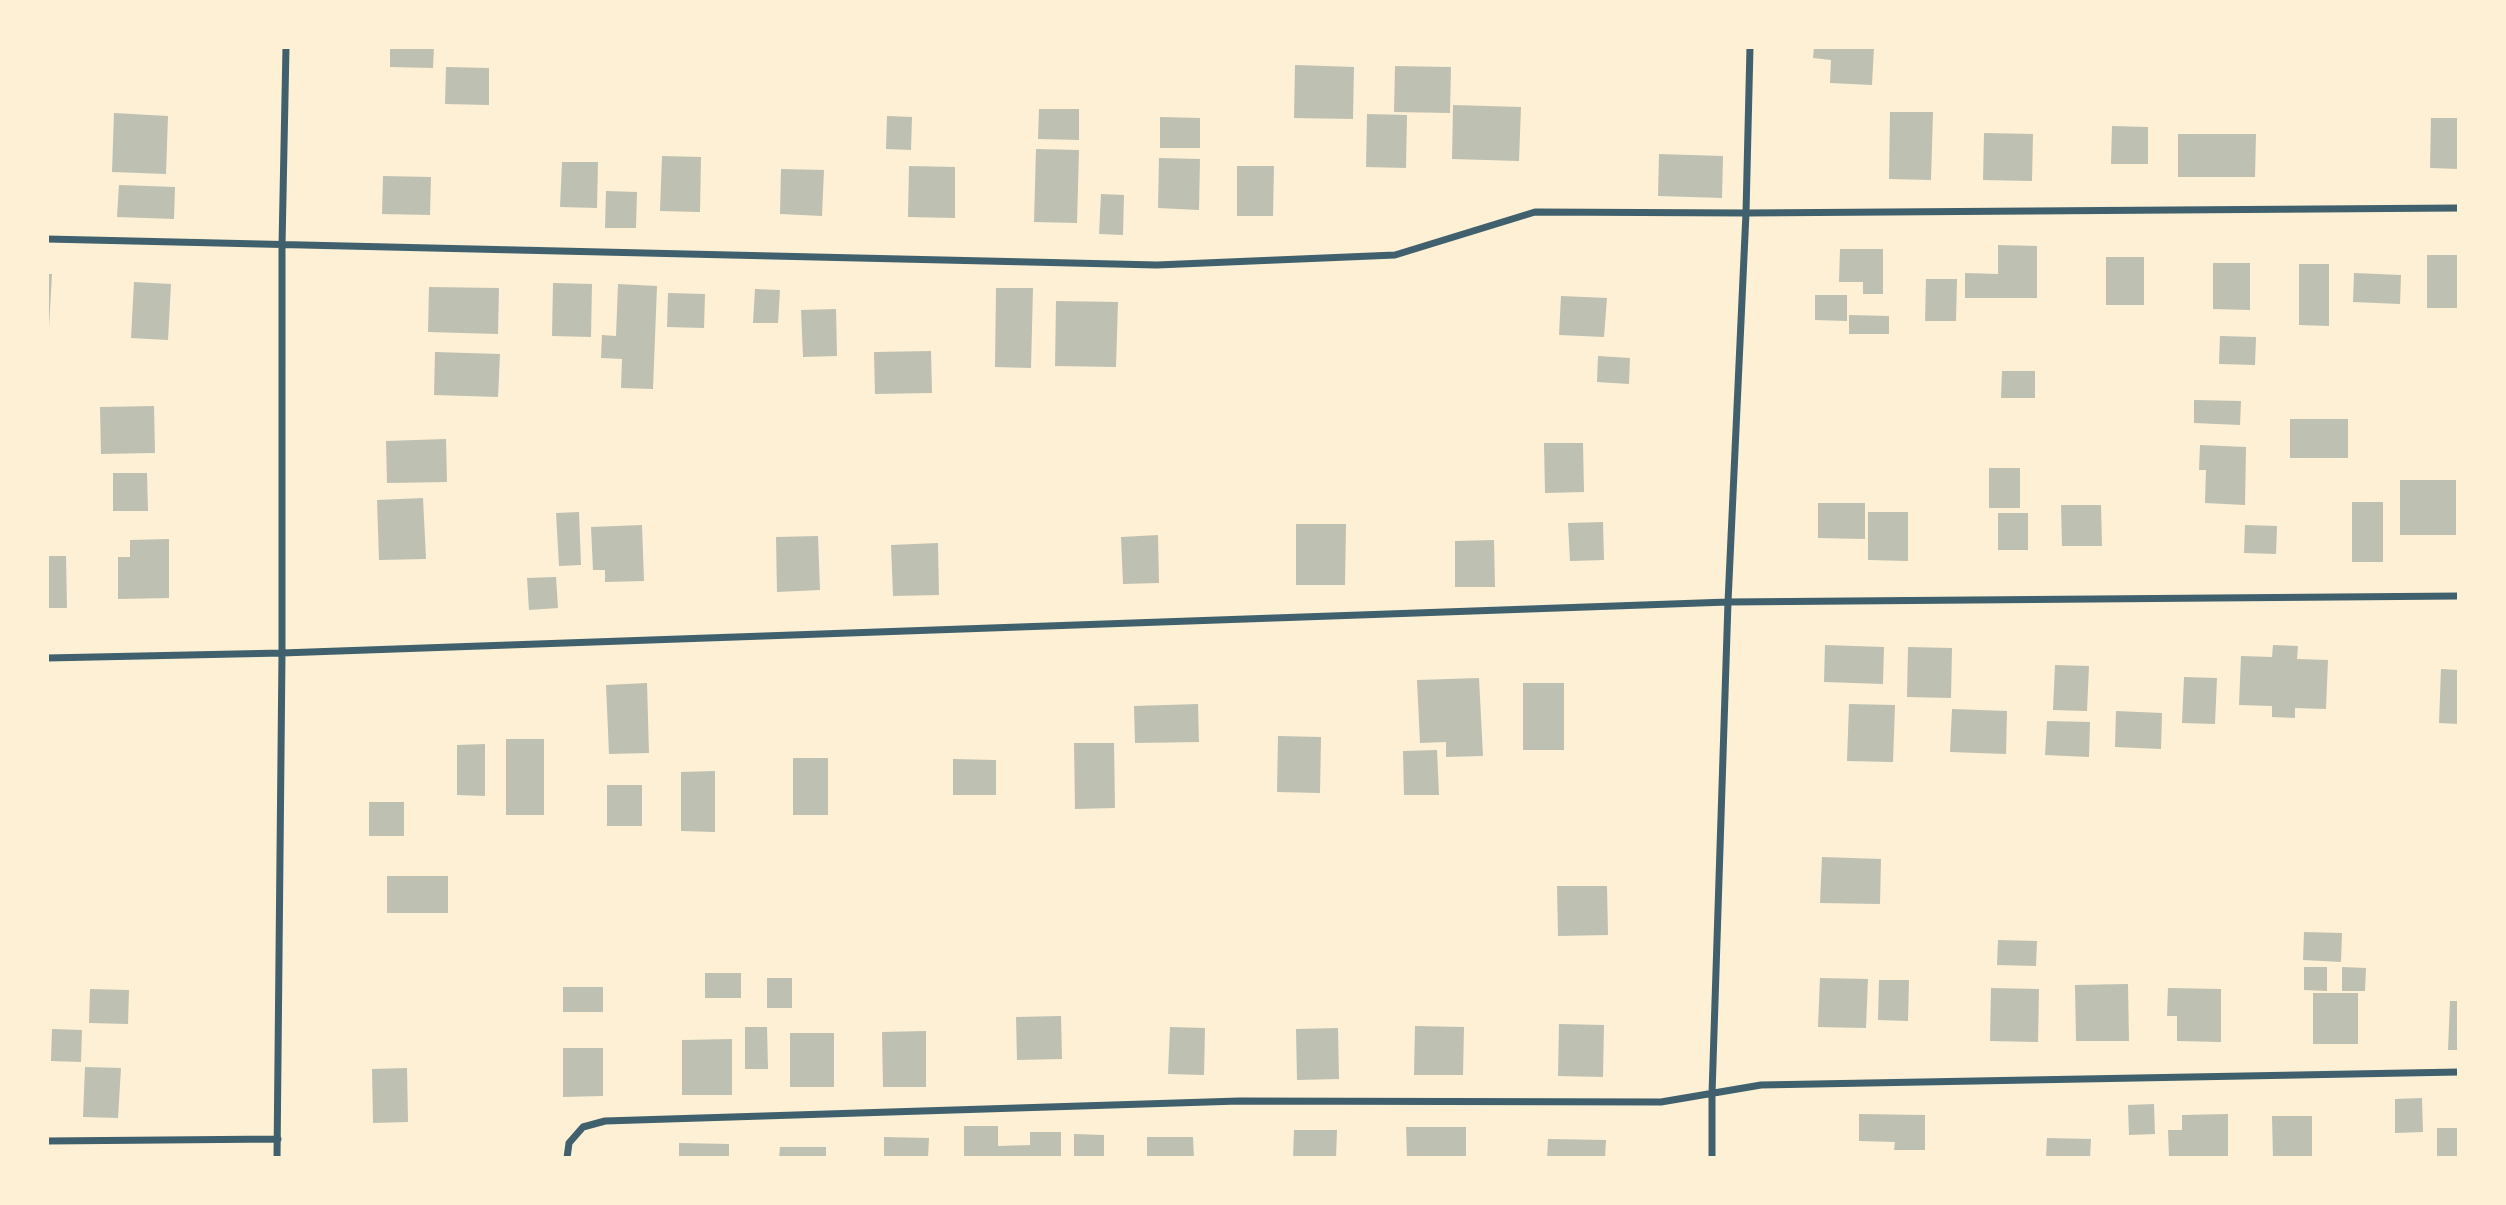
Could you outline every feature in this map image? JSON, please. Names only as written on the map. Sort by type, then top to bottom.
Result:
[{"type":"street","points":[[277,1158],[282,653],[282,246],[286,47]]},
{"type":"street","points":[[1712,1158],[1728,602],[1746,213],[1750,47]]},
{"type":"street","points":[[47,239],[1157,265],[1395,255],[1535,212],[2459,208]]},
{"type":"street","points":[[47,658],[282,653],[1728,602],[2459,596]]},
{"type":"street","points":[[567,1158],[569,1143],[583,1126],[605,1121],[1238,1101],[1661,1102],[1761,1085],[2459,1072]]},
{"type":"street","points":[[47,1141],[278,1139]]},
{"type":"building","points":[[390,47],[434,47],[433,68],[390,67]]},
{"type":"building","points":[[1814,47],[1874,47],[1872,85],[1830,83],[1831,60],[1813,58]]},
{"type":"building","points":[[1295,65],[1354,67],[1353,119],[1294,118]]},
{"type":"building","points":[[1395,66],[1451,67],[1450,113],[1394,112]]},
{"type":"building","points":[[446,67],[489,68],[489,105],[445,104]]},
{"type":"building","points":[[1453,105],[1521,107],[1519,161],[1452,159]]},
{"type":"building","points":[[1039,109],[1079,109],[1079,140],[1038,139]]},
{"type":"building","points":[[1890,112],[1933,112],[1931,180],[1889,179]]},
{"type":"building","points":[[114,113],[168,116],[166,174],[112,172]]},
{"type":"building","points":[[1367,114],[1407,115],[1406,168],[1366,167]]},
{"type":"building","points":[[887,116],[912,117],[911,150],[886,149]]},
{"type":"building","points":[[1160,117],[1200,118],[1200,148],[1160,148]]},
{"type":"building","points":[[2431,118],[2459,118],[2459,169],[2430,168]]},
{"type":"building","points":[[2112,126],[2148,127],[2148,164],[2111,164]]},
{"type":"building","points":[[1984,133],[2033,134],[2032,181],[1983,180]]},
{"type":"building","points":[[2178,134],[2256,134],[2255,177],[2178,177]]},
{"type":"building","points":[[1036,149],[1079,150],[1077,223],[1034,222]]},
{"type":"building","points":[[1659,154],[1723,156],[1722,198],[1658,196]]},
{"type":"building","points":[[662,156],[701,157],[700,212],[660,211]]},
{"type":"building","points":[[1159,158],[1200,159],[1199,210],[1158,208]]},
{"type":"building","points":[[562,162],[598,162],[597,208],[560,207]]},
{"type":"building","points":[[909,166],[955,167],[955,218],[908,217]]},
{"type":"building","points":[[1237,166],[1274,166],[1273,216],[1237,216]]},
{"type":"building","points":[[781,169],[824,170],[822,216],[780,214]]},
{"type":"building","points":[[383,176],[431,177],[430,215],[382,214]]},
{"type":"building","points":[[119,185],[175,187],[174,219],[117,217]]},
{"type":"building","points":[[606,191],[637,192],[636,228],[605,228]]},
{"type":"building","points":[[1101,194],[1124,195],[1123,235],[1099,234]]},
{"type":"building","points":[[1998,245],[2037,246],[2037,298],[1965,298],[1965,273],[1998,274]]},
{"type":"building","points":[[1840,249],[1883,249],[1883,294],[1863,294],[1863,282],[1839,282]]},
{"type":"building","points":[[2427,255],[2459,255],[2459,308],[2427,308]]},
{"type":"building","points":[[2106,257],[2144,257],[2144,305],[2106,305]]},
{"type":"building","points":[[2213,263],[2250,263],[2250,310],[2213,309]]},
{"type":"building","points":[[2299,264],[2329,264],[2329,326],[2299,325]]},
{"type":"building","points":[[2354,273],[2401,275],[2400,304],[2353,302]]},
{"type":"building","points":[[47,274],[52,274],[49,328],[47,328]]},
{"type":"building","points":[[1926,279],[1957,279],[1956,321],[1925,321]]},
{"type":"building","points":[[134,282],[171,284],[168,340],[131,338]]},
{"type":"building","points":[[553,283],[592,284],[591,337],[552,336]]},
{"type":"building","points":[[618,284],[657,286],[653,389],[621,388],[622,359],[601,358],[602,335],[616,336]]},
{"type":"building","points":[[429,287],[499,288],[498,334],[428,332]]},
{"type":"building","points":[[996,288],[1033,288],[1031,368],[995,367]]},
{"type":"building","points":[[755,289],[780,290],[778,323],[753,323]]},
{"type":"building","points":[[668,293],[705,294],[704,328],[667,327]]},
{"type":"building","points":[[1815,295],[1847,295],[1847,321],[1815,320]]},
{"type":"building","points":[[1561,296],[1607,298],[1604,337],[1559,335]]},
{"type":"building","points":[[1056,301],[1118,302],[1116,367],[1055,366]]},
{"type":"building","points":[[836,309],[837,356],[803,357],[801,310]]},
{"type":"building","points":[[1849,315],[1889,316],[1889,334],[1849,334]]},
{"type":"building","points":[[2220,336],[2256,337],[2255,365],[2219,364]]},
{"type":"building","points":[[931,351],[932,393],[875,394],[874,352]]},
{"type":"building","points":[[435,352],[500,354],[498,397],[434,395]]},
{"type":"building","points":[[1598,356],[1630,358],[1629,384],[1597,382]]},
{"type":"building","points":[[2002,371],[2035,371],[2035,398],[2001,398]]},
{"type":"building","points":[[2194,400],[2241,401],[2240,425],[2194,423]]},
{"type":"building","points":[[154,406],[155,453],[101,454],[100,407]]},
{"type":"building","points":[[2290,419],[2348,419],[2348,458],[2290,458]]},
{"type":"building","points":[[446,439],[447,482],[387,483],[386,441]]},
{"type":"building","points":[[1544,443],[1583,443],[1584,492],[1545,493]]},
{"type":"building","points":[[2200,445],[2246,447],[2245,505],[2205,503],[2206,470],[2199,470]]},
{"type":"building","points":[[1989,468],[2020,468],[2020,508],[1989,508]]},
{"type":"building","points":[[113,473],[147,473],[148,511],[113,511]]},
{"type":"building","points":[[2400,480],[2456,480],[2456,535],[2400,535]]},
{"type":"building","points":[[423,498],[426,559],[379,560],[377,500]]},
{"type":"building","points":[[2352,502],[2383,502],[2383,562],[2352,562]]},
{"type":"building","points":[[1818,503],[1865,503],[1865,539],[1818,538]]},
{"type":"building","points":[[2061,505],[2101,505],[2102,546],[2062,546]]},
{"type":"building","points":[[579,512],[581,565],[559,566],[556,513]]},
{"type":"building","points":[[1868,512],[1908,512],[1908,561],[1868,560]]},
{"type":"building","points":[[1998,513],[2028,513],[2028,550],[1998,550]]},
{"type":"building","points":[[1603,522],[1604,560],[1570,561],[1568,523]]},
{"type":"building","points":[[1296,524],[1346,524],[1345,585],[1296,585]]},
{"type":"building","points":[[642,525],[644,581],[605,582],[605,570],[593,570],[591,527]]},
{"type":"building","points":[[2245,525],[2277,526],[2276,554],[2244,553]]},
{"type":"building","points":[[1158,535],[1159,583],[1123,584],[1121,537]]},
{"type":"building","points":[[818,536],[820,590],[777,592],[776,537]]},
{"type":"building","points":[[169,539],[169,598],[118,599],[118,557],[130,557],[130,540]]},
{"type":"building","points":[[1494,540],[1495,587],[1455,587],[1455,541]]},
{"type":"building","points":[[938,543],[939,595],[893,596],[891,545]]},
{"type":"building","points":[[47,556],[66,556],[67,608],[47,608]]},
{"type":"building","points":[[556,577],[558,608],[529,610],[527,578]]},
{"type":"building","points":[[1825,645],[1884,647],[1883,684],[1824,682]]},
{"type":"building","points":[[2273,645],[2298,646],[2297,659],[2328,660],[2326,709],[2295,708],[2295,718],[2272,717],[2272,706],[2239,705],[2241,656],[2272,657]]},
{"type":"building","points":[[1908,647],[1952,648],[1951,698],[1907,697]]},
{"type":"building","points":[[2055,665],[2089,666],[2087,711],[2053,710]]},
{"type":"building","points":[[2441,669],[2459,670],[2459,724],[2439,723]]},
{"type":"building","points":[[2184,677],[2217,678],[2215,724],[2182,723]]},
{"type":"building","points":[[1479,678],[1483,756],[1446,757],[1446,742],[1420,743],[1417,680]]},
{"type":"building","points":[[647,683],[649,753],[609,754],[606,685]]},
{"type":"building","points":[[1523,683],[1564,683],[1564,750],[1523,750]]},
{"type":"building","points":[[1198,704],[1199,742],[1135,743],[1134,706]]},
{"type":"building","points":[[1849,704],[1895,705],[1893,762],[1847,761]]},
{"type":"building","points":[[1952,709],[2007,711],[2006,754],[1950,752]]},
{"type":"building","points":[[2116,711],[2162,713],[2161,749],[2115,747]]},
{"type":"building","points":[[2047,721],[2090,722],[2089,757],[2045,755]]},
{"type":"building","points":[[1278,736],[1321,737],[1320,793],[1277,792]]},
{"type":"building","points":[[506,739],[544,739],[544,815],[506,815]]},
{"type":"building","points":[[1074,743],[1114,743],[1115,808],[1075,809]]},
{"type":"building","points":[[485,744],[485,796],[457,795],[457,745]]},
{"type":"building","points":[[1437,750],[1439,795],[1404,795],[1403,751]]},
{"type":"building","points":[[793,758],[828,758],[828,815],[793,815]]},
{"type":"building","points":[[953,759],[996,760],[996,795],[953,795]]},
{"type":"building","points":[[715,771],[715,832],[681,831],[681,772]]},
{"type":"building","points":[[607,785],[642,785],[642,826],[607,826]]},
{"type":"building","points":[[369,802],[404,802],[404,836],[369,836]]},
{"type":"building","points":[[1822,857],[1881,859],[1880,904],[1820,903]]},
{"type":"building","points":[[387,876],[448,876],[448,913],[387,913]]},
{"type":"building","points":[[1557,886],[1607,886],[1608,935],[1558,936]]},
{"type":"building","points":[[2304,932],[2342,933],[2341,962],[2303,960]]},
{"type":"building","points":[[1998,940],[2037,941],[2036,966],[1997,965]]},
{"type":"building","points":[[2304,967],[2327,967],[2327,991],[2304,990]]},
{"type":"building","points":[[2342,967],[2366,968],[2365,991],[2342,991]]},
{"type":"building","points":[[705,973],[741,973],[741,998],[705,998]]},
{"type":"building","points":[[767,978],[792,978],[792,1008],[767,1008]]},
{"type":"building","points":[[1820,978],[1868,979],[1866,1028],[1818,1027]]},
{"type":"building","points":[[1879,980],[1909,980],[1908,1021],[1878,1020]]},
{"type":"building","points":[[2128,984],[2129,1041],[2076,1041],[2075,985]]},
{"type":"building","points":[[563,987],[603,987],[603,1012],[563,1012]]},
{"type":"building","points":[[1991,988],[2039,989],[2038,1042],[1990,1041]]},
{"type":"building","points":[[2168,988],[2221,989],[2221,1042],[2177,1041],[2177,1016],[2167,1016]]},
{"type":"building","points":[[90,989],[129,990],[128,1024],[89,1023]]},
{"type":"building","points":[[2313,993],[2358,993],[2358,1044],[2313,1044]]},
{"type":"building","points":[[2450,1001],[2459,1001],[2459,1050],[2448,1050]]},
{"type":"building","points":[[1061,1016],[1062,1059],[1017,1060],[1016,1017]]},
{"type":"building","points":[[1559,1024],[1604,1025],[1603,1077],[1558,1076]]},
{"type":"building","points":[[1415,1026],[1464,1027],[1463,1075],[1414,1075]]},
{"type":"building","points":[[745,1027],[767,1027],[768,1069],[745,1069]]},
{"type":"building","points":[[1170,1027],[1205,1028],[1204,1075],[1168,1074]]},
{"type":"building","points":[[1338,1028],[1339,1079],[1297,1080],[1296,1029]]},
{"type":"building","points":[[52,1029],[82,1030],[81,1062],[51,1061]]},
{"type":"building","points":[[926,1031],[926,1087],[883,1087],[882,1032]]},
{"type":"building","points":[[790,1033],[834,1033],[834,1087],[790,1087]]},
{"type":"building","points":[[732,1039],[732,1095],[682,1095],[682,1040]]},
{"type":"building","points":[[563,1048],[603,1048],[603,1096],[563,1097]]},
{"type":"building","points":[[85,1067],[121,1068],[118,1118],[83,1117]]},
{"type":"building","points":[[407,1068],[408,1122],[373,1123],[372,1069]]},
{"type":"building","points":[[2422,1098],[2423,1132],[2395,1133],[2395,1099]]},
{"type":"building","points":[[2154,1104],[2155,1134],[2129,1135],[2128,1105]]},
{"type":"building","points":[[1859,1114],[1925,1115],[1925,1150],[1894,1150],[1895,1142],[1859,1141]]},
{"type":"building","points":[[2228,1114],[2228,1158],[2169,1158],[2168,1130],[2182,1130],[2182,1115]]},
{"type":"building","points":[[2272,1116],[2312,1116],[2312,1158],[2273,1158]]},
{"type":"building","points":[[964,1126],[998,1126],[998,1146],[1030,1145],[1030,1132],[1061,1132],[1061,1158],[964,1158]]},
{"type":"building","points":[[1406,1127],[1466,1127],[1466,1158],[1407,1158]]},
{"type":"building","points":[[2437,1128],[2459,1128],[2459,1158],[2437,1158]]},
{"type":"building","points":[[1294,1130],[1337,1130],[1336,1158],[1293,1158]]},
{"type":"building","points":[[1074,1134],[1104,1135],[1104,1158],[1074,1158]]},
{"type":"building","points":[[884,1137],[929,1138],[928,1158],[884,1158]]},
{"type":"building","points":[[1147,1137],[1193,1137],[1194,1158],[1147,1158]]},
{"type":"building","points":[[2047,1138],[2091,1139],[2090,1158],[2046,1158]]},
{"type":"building","points":[[1548,1139],[1606,1140],[1605,1158],[1547,1158]]},
{"type":"building","points":[[679,1143],[729,1144],[729,1158],[679,1158]]},
{"type":"building","points":[[780,1147],[826,1147],[826,1158],[779,1158]]}]
